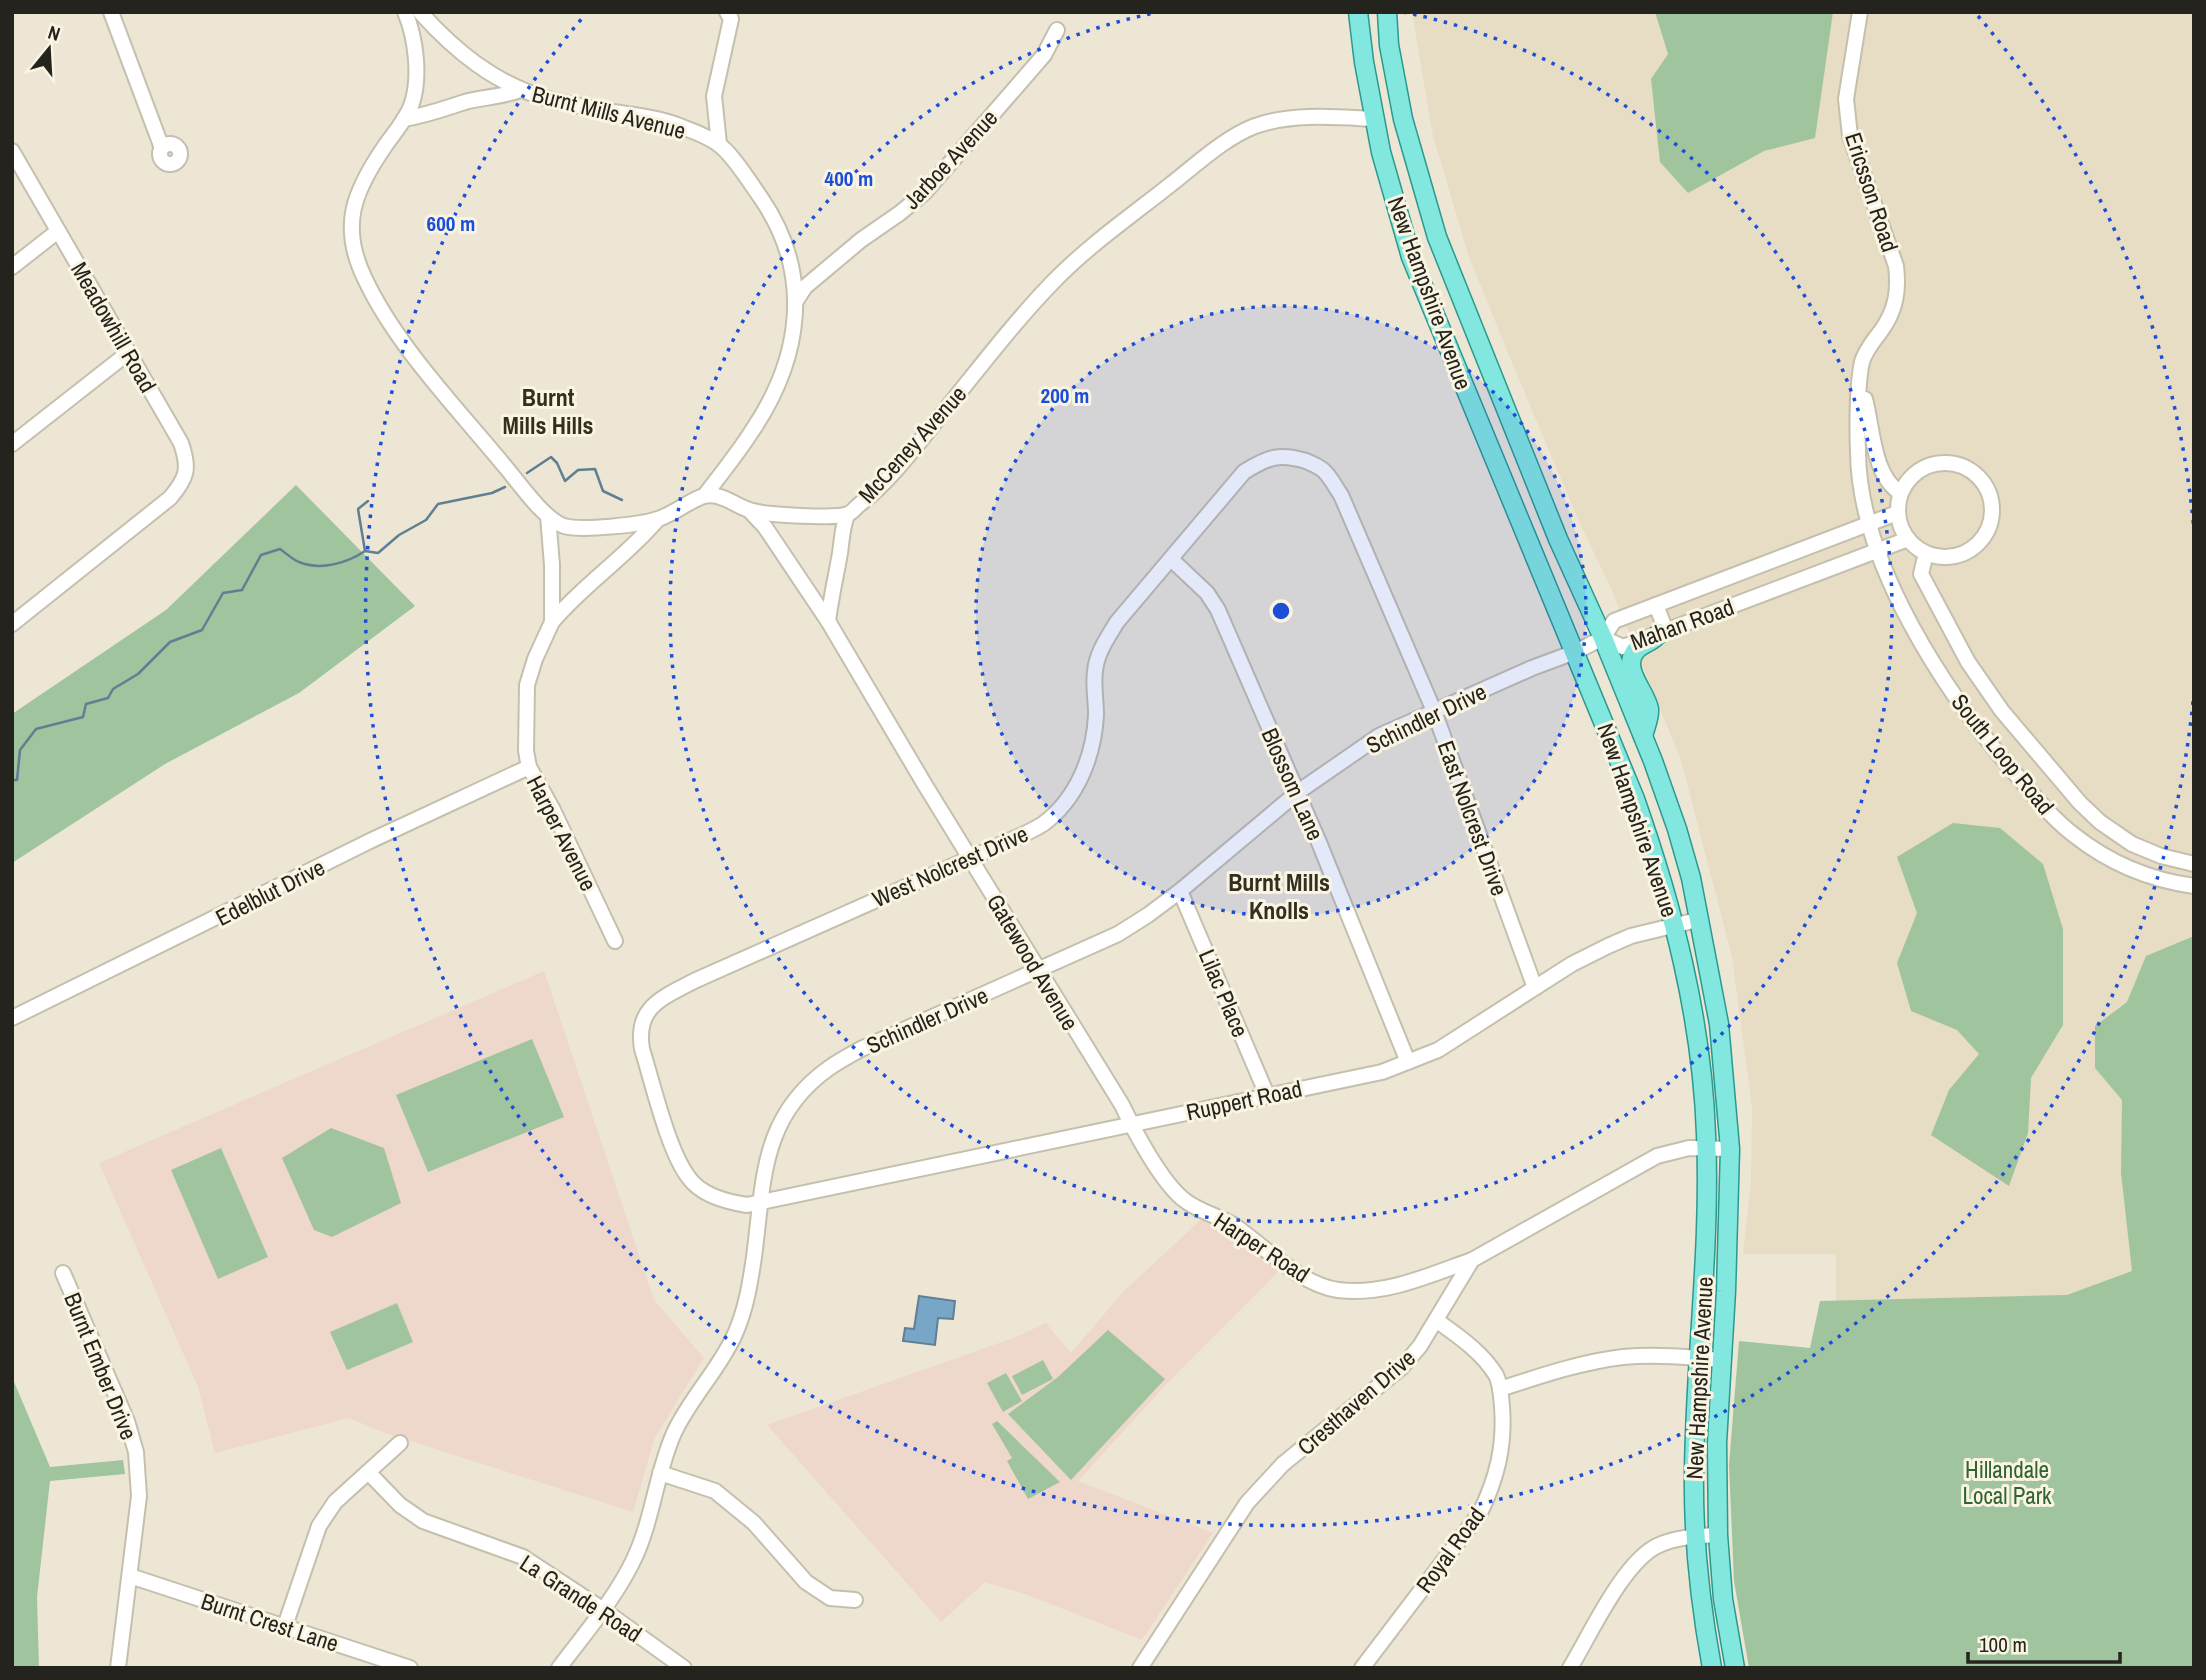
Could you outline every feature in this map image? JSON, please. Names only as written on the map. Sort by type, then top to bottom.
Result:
[{"type":"main road","name":"New Hampshire Avenue","points":[[1358,12],[1374,119],[1395,207],[1411,257],[1635,799],[1658,862],[1675,925],[1696,1031],[1703,1087],[1706,1214],[1694,1474],[1699,1588],[1712,1668]]},
{"type":"main road","name":"New Hampshire Avenue","points":[[1387,12],[1389,45],[1403,119],[1437,237],[1558,539],[1643,736],[1677,829],[1691,878],[1719,1024],[1730,1149],[1726,1291],[1717,1443],[1718,1535],[1723,1599],[1735,1668]]},
{"type":"main road","points":[[1643,736],[1649,710],[1631,666],[1634,653],[1662,632]]},
{"type":"street","points":[[111,12],[162,148]]},
{"type":"street","points":[[404,12],[415,56],[412,104],[360,185],[352,211],[352,234],[358,263],[380,305],[425,371],[548,516],[560,525],[582,529],[657,519],[705,495]]},
{"type":"street","name":"Burnt Mills Avenue","points":[[420,12],[468,60],[520,90],[547,99],[677,124],[719,144],[773,216],[795,279],[792,340],[768,405],[705,495]]},
{"type":"street","points":[[719,144],[715,96],[731,19],[727,12]]},
{"type":"street","name":"Ericsson Road","points":[[1860,12],[1846,99],[1850,136],[1896,266],[1898,290],[1893,311],[1863,360],[1860,380]]},
{"type":"street","name":"Jarboe Avenue","points":[[796,301],[805,287],[860,240],[925,192],[1044,55],[1057,30]]},
{"type":"street","points":[[404,119],[434,114],[466,102],[520,90]]},
{"type":"street","name":"McCeney Avenue","points":[[705,495],[725,498],[750,511],[798,515],[847,514],[869,497],[911,452],[1025,312],[1056,279],[1092,246],[1215,150],[1240,133],[1288,119],[1374,119]]},
{"type":"street","name":"Meadowhill Road","points":[[12,151],[181,443],[187,461],[184,482],[164,503],[12,624]]},
{"type":"street","points":[[12,267],[58,231]]},
{"type":"street","points":[[12,444],[128,353]]},
{"type":"street","points":[[1860,380],[1881,472],[1889,484],[1901,493]]},
{"type":"street","points":[[1860,380],[1858,463],[1868,524],[1877,551]]},
{"type":"street","name":"West Nolcrest Drive","points":[[761,1201],[747,1205],[728,1202],[708,1194],[689,1180],[674,1148],[642,1049],[640,1034],[649,1009],[661,998],[694,981],[1042,824],[1073,792],[1086,767],[1093,741],[1095,671],[1102,646],[1117,622],[1244,472],[1276,456],[1291,456],[1313,464]]},
{"type":"street","points":[[1945,463],[1960,465],[1982,478],[1989,487],[1993,504],[1992,518],[1986,532],[1975,545],[1964,552],[1950,555],[1926,553],[1908,539],[1899,523],[1897,513],[1901,493],[1916,475],[1930,467],[1945,463]]},
{"type":"street","name":"East Nolcrest Drive","points":[[1313,464],[1325,472],[1341,495],[1434,711],[1535,988]]},
{"type":"street","name":"Gatewood Avenue","points":[[750,511],[765,527],[828,621],[1038,971],[1122,1105],[1130,1124]]},
{"type":"street","name":"Mahan Road","points":[[1897,513],[1614,621],[1603,638],[1623,647],[1908,539]]},
{"type":"street","points":[[828,621],[832,585],[847,514]]},
{"type":"street","name":"Harper Avenue","points":[[548,516],[552,565],[552,622],[535,659],[527,685],[528,767],[553,810],[615,941]]},
{"type":"street","points":[[552,622],[571,600],[642,538],[657,519]]},
{"type":"street","name":"South Loop Road","points":[[1877,551],[1915,630],[1949,688],[2003,759],[2060,824],[2112,860],[2154,877],[2194,886]]},
{"type":"street","name":"South Loop Road","points":[[1926,553],[1921,574],[1968,662],[2002,711],[2049,770],[2090,813],[2123,839],[2161,856],[2194,864]]},
{"type":"street","name":"Blossom Lane","points":[[1171,559],[1207,593],[1219,610],[1298,792],[1408,1062]]},
{"type":"street","points":[[1656,605],[1662,632]]},
{"type":"street","name":"Schindler Drive","points":[[559,1668],[622,1582],[635,1558],[666,1450],[676,1429],[715,1371],[735,1335],[748,1296],[769,1147],[787,1110],[809,1084],[829,1067],[861,1049],[1118,934],[1180,891],[1298,792],[1379,736],[1603,638]]},
{"type":"street","name":"Edelblut Drive","points":[[12,1018],[372,840],[528,767]]},
{"type":"street","name":"Lilac Place","points":[[1180,891],[1267,1095]]},
{"type":"street","name":"Ruppert Road","points":[[761,1201],[1382,1072],[1438,1050],[1572,964],[1608,946],[1631,936],[1698,920]]},
{"type":"street","name":"Harper Road","points":[[1130,1124],[1184,1200],[1235,1226],[1251,1241],[1325,1287],[1341,1290],[1385,1290],[1472,1260]]},
{"type":"street","name":"Cresthaven Drive","points":[[1140,1668],[1247,1503],[1283,1464],[1402,1367],[1420,1346],[1472,1260],[1657,1156],[1689,1148],[1730,1149]]},
{"type":"street","name":"Burnt Ember Drive","points":[[63,1273],[127,1421],[136,1452],[139,1496],[118,1668]]},
{"type":"street","name":"Royal Road","points":[[1362,1668],[1480,1513],[1493,1488],[1502,1452],[1504,1433],[1497,1377],[1477,1350],[1436,1320]]},
{"type":"street","points":[[1500,1389],[1548,1374],[1622,1357],[1699,1357],[1721,1360]]},
{"type":"street","points":[[285,1626],[319,1526],[335,1503],[400,1443]]},
{"type":"street","name":"La Grande Road","points":[[368,1472],[400,1505],[423,1521],[523,1557],[684,1668]]},
{"type":"street","points":[[660,1473],[715,1491],[754,1523],[806,1582],[830,1598],[855,1600]]},
{"type":"street","points":[[1570,1668],[1623,1579],[1641,1556],[1658,1545],[1718,1535]]},
{"type":"street","name":"Burnt Crest Lane","points":[[130,1576],[410,1668]]},
{"type":"shaded area","points":[[1412,12],[2194,12],[2194,1371],[2173,1293],[1836,1301],[1836,1254],[1743,1254],[1751,1181],[1752,1108],[1732,957],[1681,760],[1610,586],[1582,528],[1469,257],[1433,136]]},
{"type":"shaded area","points":[[544,971],[654,1300],[704,1358],[655,1437],[633,1512],[385,1433],[349,1418],[215,1453],[198,1387],[99,1163]]},
{"type":"shaded area","points":[[1206,1215],[1285,1265],[1174,1376],[1078,1481],[1213,1533],[1142,1640],[1025,1594],[985,1582],[941,1622],[767,1425],[1016,1337],[1046,1323],[1071,1353],[1124,1291]]},
{"type":"green space","points":[[1655,12],[1833,12],[1815,138],[1764,151],[1688,193],[1660,162],[1651,79],[1668,54]]},
{"type":"green space","points":[[296,485],[415,606],[299,693],[165,764],[12,863],[12,714],[166,610]]},
{"type":"green space","points":[[1953,823],[2000,828],[2043,864],[2063,929],[2063,1025],[2031,1078],[2028,1133],[2009,1186],[1931,1135],[1949,1090],[1979,1054],[1957,1030],[1911,1011],[1897,963],[1917,913],[1897,857]]},
{"type":"green space","name":"Hillandale Local Park","points":[[2194,936],[2194,1668],[1749,1668],[1734,1581],[1729,1465],[1739,1341],[1810,1348],[1820,1301],[2067,1295],[2132,1271],[2121,1173],[2122,1100],[2095,1068],[2095,1026],[2127,1002],[2146,956]]},
{"type":"green space","points":[[532,1039],[564,1117],[428,1172],[396,1095]]},
{"type":"green space","points":[[331,1128],[384,1148],[401,1203],[332,1237],[314,1230],[282,1158]]},
{"type":"green space","points":[[221,1148],[268,1257],[218,1279],[171,1170]]},
{"type":"green space","points":[[397,1303],[413,1342],[347,1370],[330,1332]]},
{"type":"green space","points":[[1108,1330],[1165,1379],[1071,1480],[1008,1414],[1058,1377]]},
{"type":"green space","points":[[1043,1360],[1053,1379],[1022,1395],[1012,1376]]},
{"type":"green space","points":[[1006,1373],[1022,1401],[1003,1412],[987,1383]]},
{"type":"green space","points":[[12,1377],[50,1467],[123,1460],[125,1474],[50,1481],[37,1597],[39,1668],[12,1668]]},
{"type":"green space","points":[[997,1421],[1060,1482],[1028,1499],[1007,1461],[1012,1458],[992,1424]]},
{"type":"water","points":[[919,1296],[955,1301],[953,1319],[938,1318],[935,1345],[903,1341],[905,1328],[914,1329]]},
{"type":"waterway","points":[[527,473],[551,457],[557,463],[565,481],[578,470],[595,469],[603,491],[622,500]]},
{"type":"waterway","points":[[12,780],[17,780],[20,750],[36,729],[83,717],[86,704],[108,698],[113,689],[138,674],[170,642],[202,630],[223,593],[242,590],[261,555],[280,549],[299,562],[325,566],[342,562],[365,551],[378,553],[399,535],[426,520],[438,504],[492,493],[505,487]]},
{"type":"waterway","points":[[365,551],[358,509],[368,501]]},
{"type":"district","name":"Burnt Mills Hills","points":[[548,411]]},
{"type":"district","name":"Burnt Mills Knolls","points":[[1279,896]]}]
